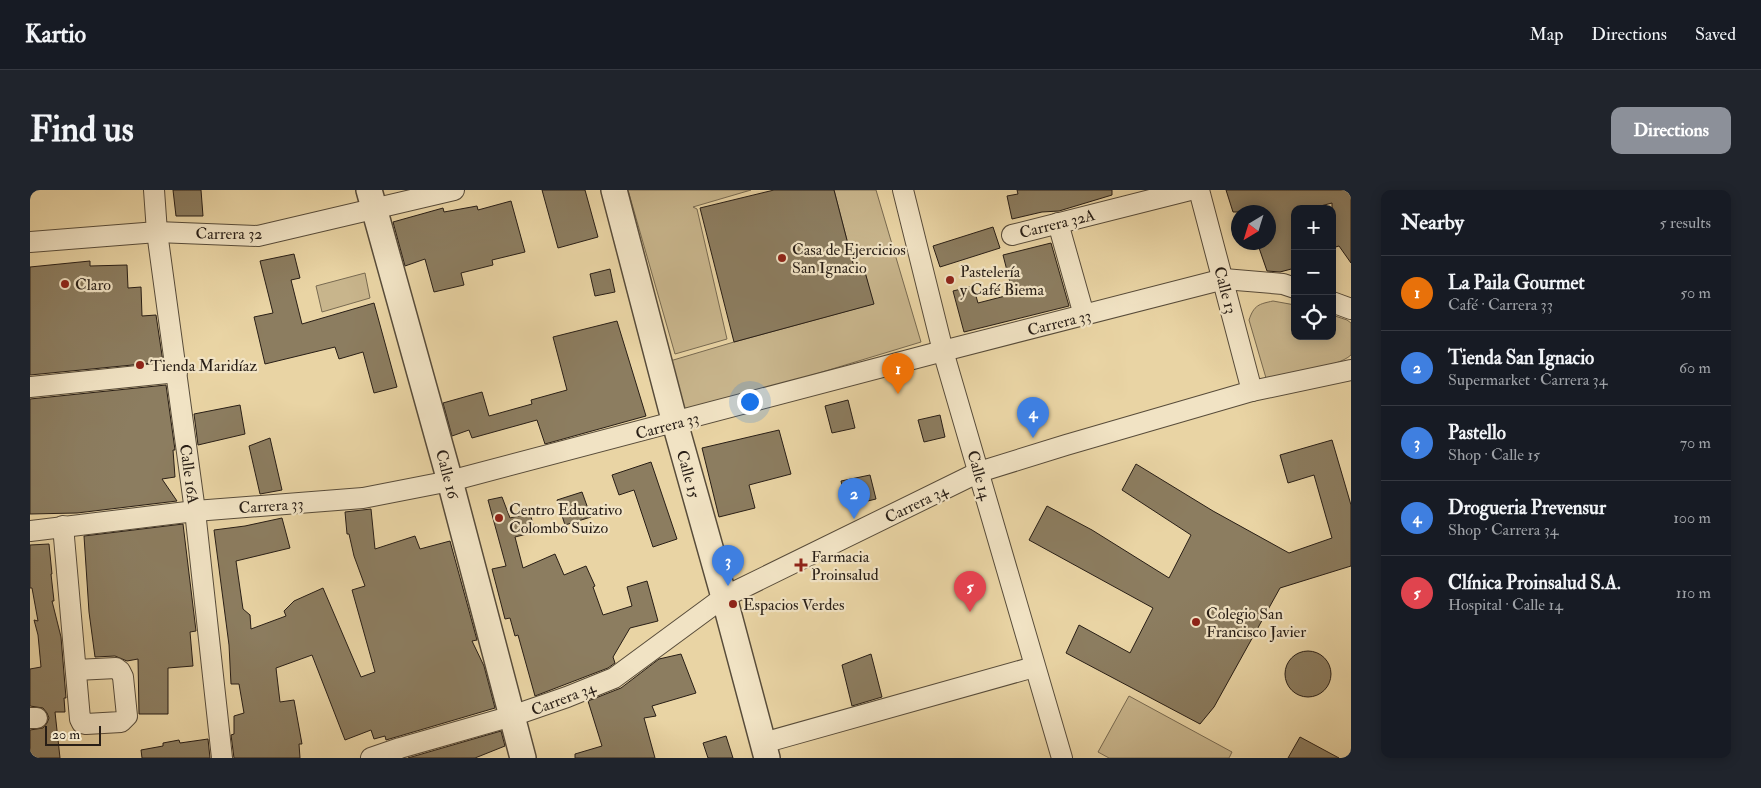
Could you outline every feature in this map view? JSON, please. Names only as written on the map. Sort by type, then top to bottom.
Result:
[{"type":"street","name":"Calle 16A","points":[[154,190],[195,511],[222,758]]},
{"type":"street","name":"Carrera 32","points":[[30,242],[158,232],[258,236],[372,200],[454,190]]},
{"type":"street","name":"Calle 15","points":[[614,190],[675,423],[765,751]]},
{"type":"street","name":"Calle 14","points":[[903,190],[943,351],[1062,758]]},
{"type":"street","name":"Carrera 32A","points":[[1012,234],[1190,190]]},
{"type":"street","name":"Calle 13","points":[[1199,190],[1252,391]]},
{"type":"street","name":"Calle 16","points":[[372,200],[450,481],[523,758]]},
{"type":"street","points":[[1058,223],[1084,315]]},
{"type":"street","name":"Carrera 33","points":[[30,531],[195,511],[363,498],[450,481],[943,351],[1224,280],[1283,284],[1291,287]]},
{"type":"street","points":[[1336,303],[1351,309]]},
{"type":"street","name":"Carrera 34","points":[[371,758],[401,753],[567,697],[614,678],[724,597],[979,472],[1252,391],[1351,370]]},
{"type":"street","points":[[30,387],[177,372]]},
{"type":"street","points":[[63,526],[76,670]]},
{"type":"street","points":[[765,751],[1034,667]]},
{"type":"shaded area","points":[[628,190],[751,190],[693,207],[697,209],[727,339],[675,354]]},
{"type":"shaded area","points":[[834,190],[876,190],[921,342],[684,414],[670,361],[873,304],[865,273],[856,275]]},
{"type":"shaded area","points":[[365,273],[370,298],[322,312],[316,286]]},
{"type":"shaded area","points":[[1273,301],[1291,304],[1291,340],[1336,340],[1336,316],[1347,320],[1351,323],[1351,355],[1335,364],[1266,378],[1249,320],[1253,311],[1264,303]]},
{"type":"shaded area","points":[[1129,696],[1232,752],[1229,758],[1109,758],[1098,752]]},
{"type":"building","points":[[173,190],[201,190],[203,216],[176,216]]},
{"type":"building","points":[[542,190],[585,190],[598,237],[558,248]]},
{"type":"building","name":"Casa de Ejercicios San Ignacio","points":[[774,190],[834,190],[856,275],[865,272],[874,304],[734,342],[700,208]]},
{"type":"building","points":[[1017,190],[1112,190],[1112,195],[1059,211],[1042,212],[1012,219],[1007,196],[1018,194]]},
{"type":"building","points":[[1226,190],[1351,190],[1351,263],[1339,246],[1336,247],[1336,205],[1332,205],[1332,203],[1324,205],[1291,205],[1291,269],[1280,272],[1267,271],[1260,250],[1276,250],[1276,205],[1231,206]]},
{"type":"building","points":[[511,201],[525,252],[492,260],[493,265],[461,273],[464,285],[434,292],[425,259],[405,266],[393,222],[443,208],[444,212],[477,206],[478,210]]},
{"type":"building","points":[[993,227],[1000,248],[940,267],[933,246]]},
{"type":"building","points":[[1051,243],[1069,306],[964,332],[953,291],[973,286],[978,303],[1013,294],[1003,255]]},
{"type":"building","points":[[294,254],[300,278],[291,280],[302,324],[374,303],[397,387],[374,393],[363,352],[339,359],[335,347],[265,364],[254,317],[273,313],[260,261]]},
{"type":"building","points":[[90,261],[90,266],[127,265],[128,288],[141,287],[142,316],[156,315],[163,362],[30,375],[30,267]]},
{"type":"building","points":[[610,269],[615,292],[595,296],[590,274]]},
{"type":"building","points":[[617,321],[646,416],[545,444],[537,420],[472,438],[469,430],[452,436],[443,403],[482,392],[489,416],[532,404],[531,400],[567,390],[553,337]]},
{"type":"building","points":[[166,385],[175,450],[173,450],[175,477],[162,479],[177,501],[77,513],[30,514],[30,399]]},
{"type":"building","points":[[848,400],[855,428],[832,433],[825,406]]},
{"type":"building","points":[[240,405],[245,434],[198,445],[194,414]]},
{"type":"building","points":[[940,415],[945,437],[924,442],[918,420]]},
{"type":"building","points":[[779,430],[791,474],[749,485],[755,508],[719,517],[702,448]]},
{"type":"building","points":[[270,438],[282,490],[260,494],[249,446]]},
{"type":"building","points":[[1332,440],[1351,505],[1351,566],[1280,588],[1214,707],[1200,724],[1066,653],[1079,625],[1130,653],[1153,608],[1029,540],[1047,506],[1092,530],[1169,578],[1191,535],[1122,490],[1136,464],[1213,511],[1289,553],[1332,538],[1314,475],[1288,483],[1280,455]]},
{"type":"building","points":[[651,462],[677,539],[653,547],[634,490],[619,495],[612,475]]},
{"type":"building","points":[[870,475],[876,499],[847,506],[841,481]]},
{"type":"building","points":[[582,492],[591,517],[565,525],[557,500]]},
{"type":"building","points":[[502,497],[510,518],[530,513],[535,532],[515,537],[523,568],[555,554],[564,575],[586,566],[595,586],[593,587],[603,615],[632,606],[627,587],[647,581],[658,621],[630,628],[613,657],[615,663],[608,668],[535,696],[518,635],[515,636],[510,618],[505,619],[492,569],[506,566],[488,500]]},
{"type":"building","points":[[371,509],[375,549],[415,536],[420,549],[450,541],[477,640],[472,641],[484,666],[495,708],[386,740],[385,736],[374,739],[371,730],[345,740],[312,655],[276,668],[280,702],[294,700],[302,744],[299,744],[300,758],[234,758],[231,735],[234,734],[234,716],[244,713],[239,684],[231,684],[229,645],[214,530],[282,518],[290,548],[236,561],[243,609],[250,615],[251,629],[286,616],[284,611],[294,601],[323,588],[361,677],[375,672],[352,590],[365,586],[354,556],[349,534],[347,534],[345,512]]},
{"type":"building","points":[[183,524],[196,631],[190,632],[193,666],[168,668],[168,714],[139,714],[138,659],[127,661],[115,656],[95,657],[89,612],[84,536]]},
{"type":"building","points":[[49,544],[54,601],[52,601],[61,637],[66,698],[64,698],[65,712],[55,712],[60,758],[30,758],[30,730],[43,728],[49,718],[43,708],[30,706],[30,669],[41,667],[38,635],[34,620],[38,621],[32,588],[30,588],[30,545]]},
{"type":"building","points":[[1313,651],[1325,657],[1330,665],[1330,683],[1325,691],[1317,696],[1303,697],[1291,691],[1286,683],[1285,669],[1291,657],[1299,652]]},
{"type":"building","points":[[681,654],[696,693],[652,706],[656,716],[644,718],[655,758],[575,758],[575,754],[602,746],[588,701],[621,688],[659,659]]},
{"type":"building","points":[[871,654],[882,697],[852,706],[842,665]]},
{"type":"building","points":[[501,731],[505,746],[475,758],[408,758]]},
{"type":"building","points":[[726,736],[733,758],[708,758],[703,743]]},
{"type":"building","points":[[1300,737],[1339,758],[1288,758]]},
{"type":"building","points":[[208,739],[210,758],[142,758],[141,750],[163,746],[163,743],[179,740],[180,743]]},
{"type":"place","name":"Casa de Ejercicios San Ignacio","points":[[782,258]]},
{"type":"place","name":"Pastelería y Café Biema","points":[[950,280]]},
{"type":"place","name":"Claro","points":[[65,284]]},
{"type":"place","name":"Tienda Maridíaz","points":[[140,365]]},
{"type":"place","name":"La Paila Gourmet","points":[[898,394]]},
{"type":"place","name":"Drogueria Prevensur","points":[[1033,438]]},
{"type":"place","name":"Centro Educativo Colombo Suizo","points":[[499,518]]},
{"type":"place","name":"Tienda San Ignacio","points":[[854,519]]},
{"type":"place","name":"Farmacia Proinsalud","points":[[801,565]]},
{"type":"place","name":"Pastello","points":[[728,586]]},
{"type":"place","name":"Espacios Verdes","points":[[733,604]]},
{"type":"place","name":"Clínica Proinsalud S.A.","points":[[970,612]]},
{"type":"place","name":"Colegio San Francisco Javier","points":[[1196,622]]}]
